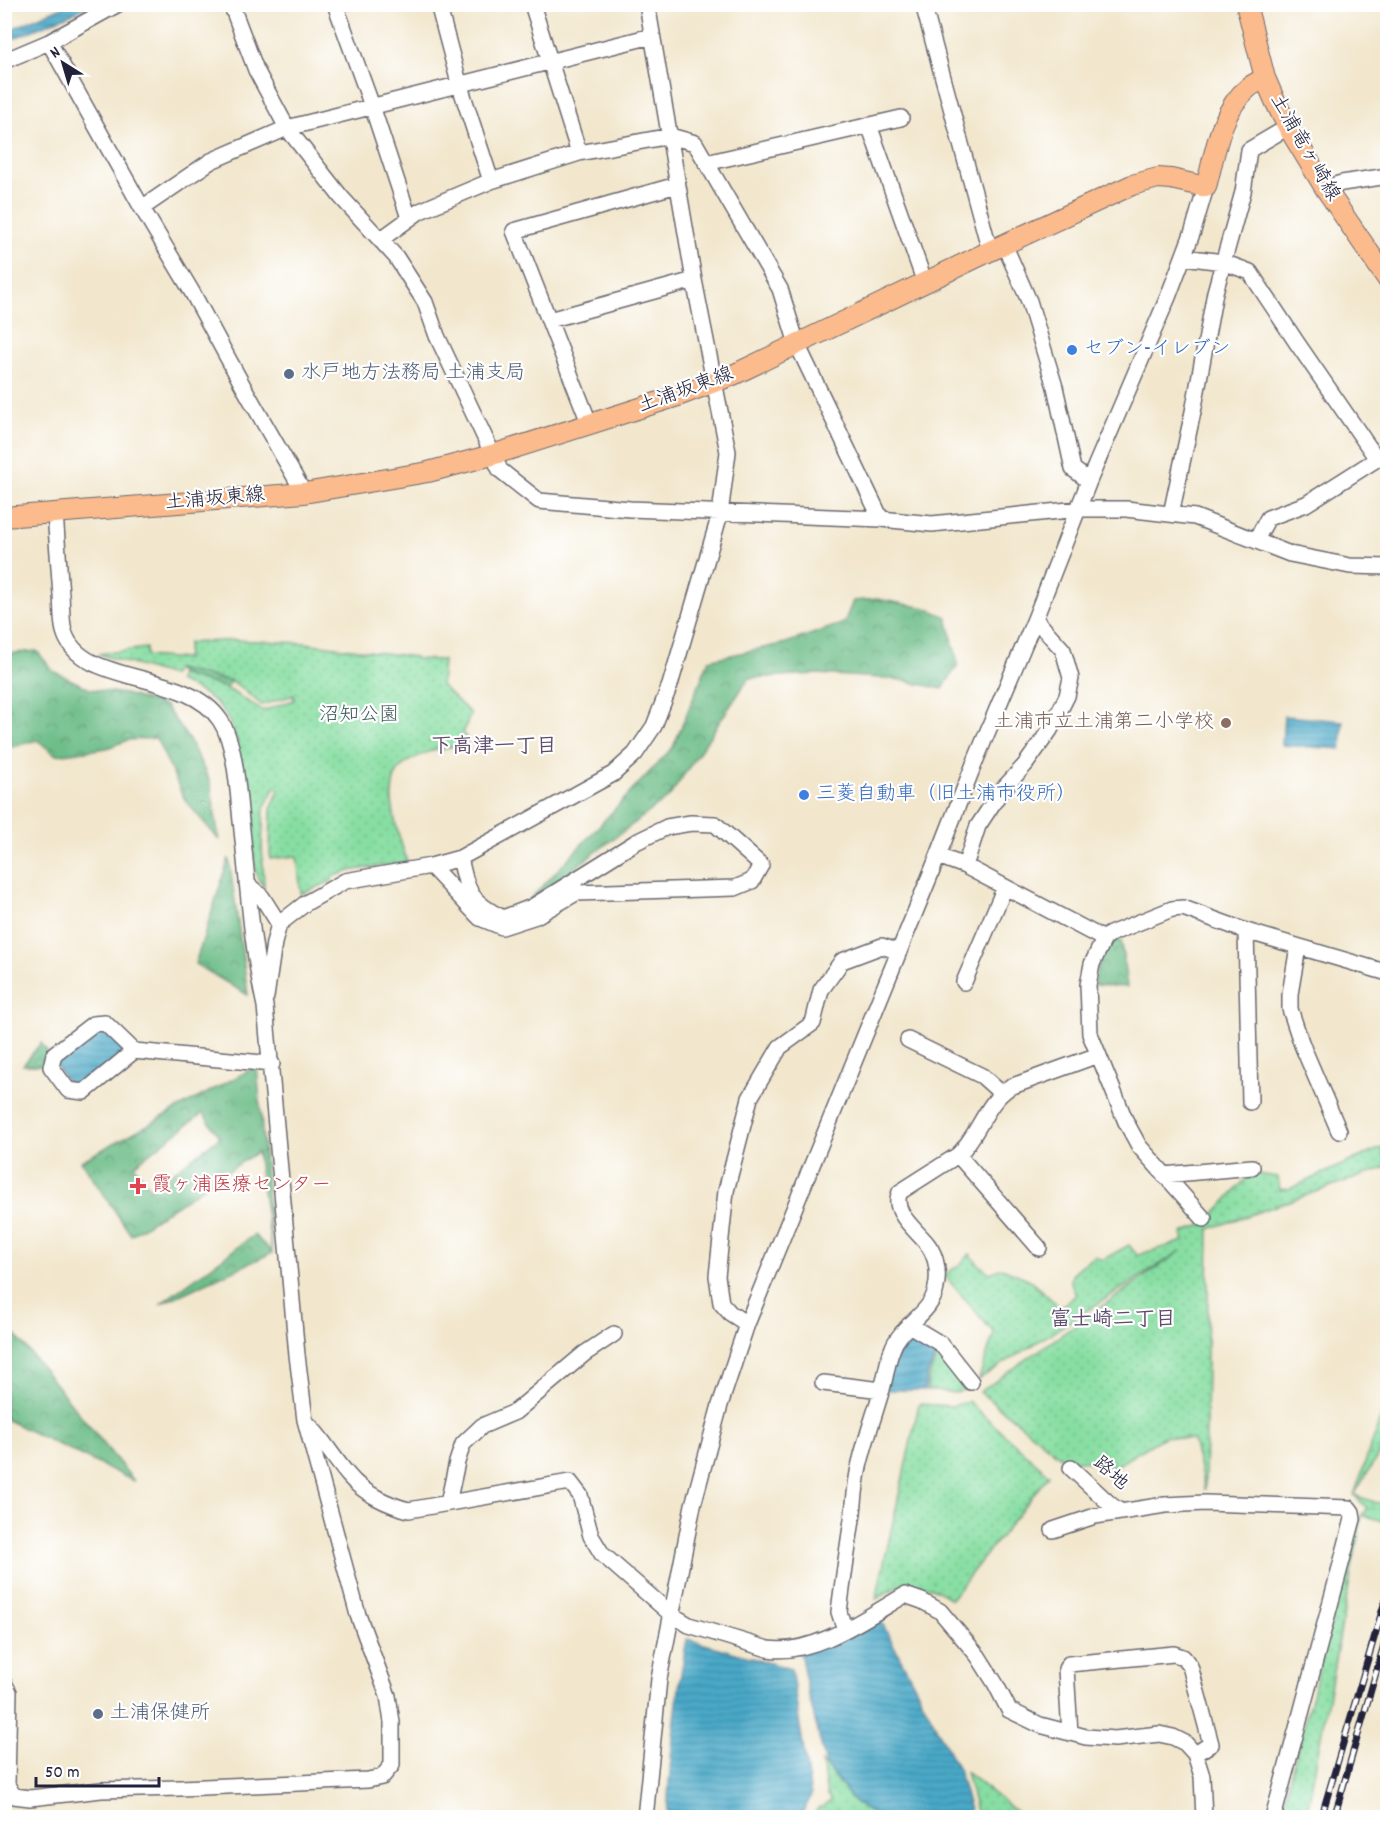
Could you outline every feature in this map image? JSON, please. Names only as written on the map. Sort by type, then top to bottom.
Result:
[{"type":"main road","name":"土浦竜ヶ崎線","points":[[1246,4],[1265,78],[1288,127],[1325,188],[1388,280]]},
{"type":"main road","points":[[1206,187],[1225,120],[1232,107],[1250,86],[1265,78]]},
{"type":"main road","name":"土浦坂東線","points":[[4,517],[304,493],[428,472],[492,455],[590,425],[714,382],[1132,185],[1158,178],[1206,187]]},
{"type":"street","points":[[4,61],[49,42],[118,4]]},
{"type":"street","points":[[231,4],[256,70],[287,128],[341,197],[396,257],[425,302],[437,336],[500,470],[539,501],[630,509],[881,519],[932,524],[1079,509],[1126,509],[1194,517],[1290,554],[1350,566],[1388,567]]},
{"type":"street","points":[[334,4],[372,106],[409,218]]},
{"type":"street","points":[[438,4],[459,83],[491,181]]},
{"type":"street","points":[[532,4],[579,153]]},
{"type":"street","points":[[265,1006],[279,924],[306,903],[345,881],[431,866],[460,858],[613,774],[635,754],[654,726],[670,686],[720,514],[728,452],[694,280],[647,4]]},
{"type":"street","points":[[923,4],[997,247],[1032,312],[1055,387],[1073,469],[1089,481]]},
{"type":"street","points":[[142,208],[211,161],[287,128],[652,36]]},
{"type":"street","points":[[49,42],[304,493]]},
{"type":"street","points":[[706,163],[901,118]]},
{"type":"street","points":[[870,125],[925,283]]},
{"type":"street","points":[[1171,514],[1215,292],[1243,192],[1249,150],[1288,127]]},
{"type":"street","points":[[380,240],[420,211],[491,181],[579,153],[670,136],[695,144],[780,289],[797,344],[881,519]]},
{"type":"street","points":[[1325,188],[1388,176]]},
{"type":"street","points":[[590,425],[514,231],[677,185]]},
{"type":"street","points":[[645,1818],[659,1679],[693,1505],[720,1405],[747,1324],[1035,619],[1089,481],[1153,334],[1184,257],[1206,187]]},
{"type":"street","points":[[1184,257],[1223,262],[1251,272],[1296,343],[1382,457],[1306,504],[1268,518],[1256,540]]},
{"type":"street","points":[[549,320],[694,280]]},
{"type":"street","points":[[4,1683],[9,1692],[7,1785],[9,1799],[101,1790],[368,1780],[382,1777],[392,1765],[392,1722],[388,1696],[358,1615],[305,1420],[297,1354],[272,1064],[265,1006],[257,970],[235,772],[228,738],[220,720],[207,706],[189,695],[169,686],[99,667],[86,661],[75,651],[64,632],[55,513]]},
{"type":"street","points":[[965,866],[978,826],[1001,791],[1025,765],[1050,730],[1067,696],[1071,678],[1063,650],[1035,619]]},
{"type":"street","points":[[431,866],[480,918],[502,927],[536,916],[576,893],[735,888],[752,881],[761,865],[715,824],[691,823],[667,827],[636,842],[532,907],[504,918],[486,910],[468,890],[460,858]]},
{"type":"street","points":[[938,856],[965,866],[1104,939]]},
{"type":"street","points":[[247,884],[262,897],[279,924]]},
{"type":"street","points":[[964,982],[1005,887]]},
{"type":"street","points":[[1204,1219],[1139,1146],[1126,1122],[1090,1034],[1088,985],[1092,964],[1104,939],[1110,934],[1172,909],[1183,908],[1246,931],[1388,972]]},
{"type":"street","points":[[1246,931],[1250,1102]]},
{"type":"street","points":[[747,1324],[730,1313],[721,1303],[717,1276],[726,1191],[750,1098],[780,1047],[813,1023],[821,990],[842,961],[882,946],[899,952]]},
{"type":"street","points":[[1298,947],[1290,994],[1290,1009],[1302,1045],[1339,1131]]},
{"type":"street","points":[[134,1051],[84,1092],[68,1090],[51,1067],[54,1054],[93,1024],[105,1023],[134,1051],[272,1064]]},
{"type":"street","points":[[908,1040],[982,1076],[1001,1093]]},
{"type":"street","points":[[845,1630],[838,1612],[860,1461],[892,1350],[898,1336],[932,1300],[938,1276],[935,1259],[929,1246],[903,1216],[897,1197],[900,1192],[958,1155],[974,1137],[987,1112],[1001,1093],[1010,1087],[1098,1055]]},
{"type":"street","points":[[958,1155],[1039,1248]]},
{"type":"street","points":[[1164,1175],[1252,1167]]},
{"type":"street","points":[[909,1325],[941,1344],[971,1382]]},
{"type":"street","points":[[448,1503],[457,1462],[464,1444],[482,1426],[515,1412],[584,1354],[614,1334]]},
{"type":"street","points":[[823,1383],[882,1390]]},
{"type":"street","points":[[305,1420],[350,1478],[374,1496],[391,1505],[409,1510],[570,1482],[580,1495],[591,1536],[602,1554],[672,1615],[689,1625],[768,1649],[780,1651],[810,1645],[845,1630],[905,1595],[922,1600],[940,1611],[978,1656],[1009,1710],[1040,1725],[1086,1737],[1115,1739],[1159,1734],[1185,1743],[1195,1754],[1202,1776],[1204,1818]]},
{"type":"street","name":"路地","points":[[1071,1468],[1121,1512]]},
{"type":"street","points":[[1053,1530],[1095,1516],[1165,1505],[1205,1503],[1349,1508],[1353,1519],[1273,1818]]},
{"type":"street","points":[[1070,1733],[1066,1669],[1069,1664],[1174,1654],[1183,1657],[1190,1666],[1211,1744],[1195,1754]]},
{"type":"green space","points":[[877,599],[926,608],[947,617],[958,664],[943,689],[895,679],[817,674],[749,678],[669,797],[524,906],[673,747],[709,660],[786,643],[844,623],[853,601]]},
{"type":"green space","name":"沼知公園","points":[[235,640],[304,643],[415,657],[416,659],[443,660],[441,685],[471,714],[463,732],[468,741],[441,750],[438,748],[411,760],[398,771],[392,792],[392,804],[407,862],[349,871],[332,877],[332,881],[301,894],[297,856],[270,859],[271,809],[279,790],[275,787],[264,808],[262,844],[264,887],[257,877],[237,741],[228,718],[209,697],[178,681],[180,674],[226,688],[263,711],[294,700],[294,695],[262,705],[232,681],[176,669],[172,676],[98,654],[146,648],[146,656],[186,659],[188,643]]},
{"type":"green space","points":[[37,651],[53,671],[90,689],[125,694],[165,706],[189,740],[210,781],[219,840],[185,800],[156,738],[128,740],[107,748],[56,755],[37,740],[5,749],[5,654]]},
{"type":"green space","points":[[176,669],[232,681],[226,688],[180,674]]},
{"type":"green space","points":[[229,858],[248,995],[195,964]]},
{"type":"green space","points":[[1115,939],[1121,941],[1127,987],[1094,985],[1103,954]]},
{"type":"green space","points":[[41,1043],[48,1053],[46,1065],[23,1065]]},
{"type":"green space","points":[[257,1066],[272,1251],[257,1152],[131,1235],[81,1161]],"holes":[[[203,1113],[220,1137],[150,1189],[134,1165]]]},
{"type":"green space","points":[[1382,1148],[1387,1167],[1209,1229],[1205,1490],[1193,1440],[1165,1436],[1116,1466],[1062,1458],[980,1392],[1181,1251],[979,1379],[994,1333],[944,1275],[961,1264],[970,1254],[990,1273],[1002,1268],[1028,1279],[1060,1307],[1076,1295],[1072,1287],[1072,1276],[1083,1264],[1095,1256],[1102,1260],[1129,1245],[1137,1255],[1184,1241],[1182,1233],[1206,1223],[1251,1173],[1278,1177],[1280,1190],[1291,1188]]},
{"type":"green space","points":[[254,1235],[272,1253],[160,1304]]},
{"type":"green space","points":[[5,1322],[134,1481],[5,1419]]},
{"type":"green space","points":[[939,1349],[967,1383],[966,1389],[956,1393],[927,1390]]},
{"type":"green space","points":[[1387,1399],[1387,1440],[1354,1495]]},
{"type":"green space","points":[[968,1401],[1049,1475],[951,1599],[931,1587],[904,1583],[876,1599],[919,1404],[954,1406]]},
{"type":"green space","points":[[1354,1495],[1387,1506],[1387,1522],[1362,1515],[1367,1508]]},
{"type":"green space","points":[[1362,1515],[1306,1817],[1279,1818],[1359,1520]]},
{"type":"green space","points":[[822,1762],[855,1803],[878,1817],[812,1818],[819,1807],[822,1808],[831,1800],[827,1796]]},
{"type":"green space","points":[[966,1772],[1023,1817],[972,1817],[976,1812]]},
{"type":"water","points":[[66,5],[92,5],[5,42],[5,32]]},
{"type":"water","points":[[1284,716],[1343,721],[1341,749],[1282,745]]},
{"type":"water","points":[[95,1028],[104,1028],[129,1051],[83,1087],[70,1086],[56,1066],[58,1056]]},
{"type":"water","points":[[909,1327],[938,1348],[927,1376],[925,1390],[884,1390]]},
{"type":"water","points":[[878,1615],[958,1769],[970,1810],[963,1817],[878,1817],[855,1803],[826,1765],[800,1652]]},
{"type":"water","points":[[687,1639],[791,1669],[811,1796],[801,1817],[667,1817],[674,1728]]},
{"type":"railway","points":[[1321,1818],[1388,1591]]},
{"type":"railway","points":[[1334,1818],[1388,1631]]},
{"type":"place","name":"セブン-イレブン","points":[[1072,350]]},
{"type":"place","name":"水戸地方法務局 土浦支局","points":[[289,374]]},
{"type":"place","name":"土浦市立土浦第二小学校","points":[[1226,723]]},
{"type":"place","name":"三菱自動車（旧土浦市役所）","points":[[804,795]]},
{"type":"place","name":"霞ヶ浦医療センター","points":[[138,1186]]},
{"type":"place","name":"土浦保健所","points":[[98,1714]]},
{"type":"district","name":"下高津一丁目","points":[[494,748]]},
{"type":"district","name":"富士崎二丁目","points":[[1113,1321]]}]
